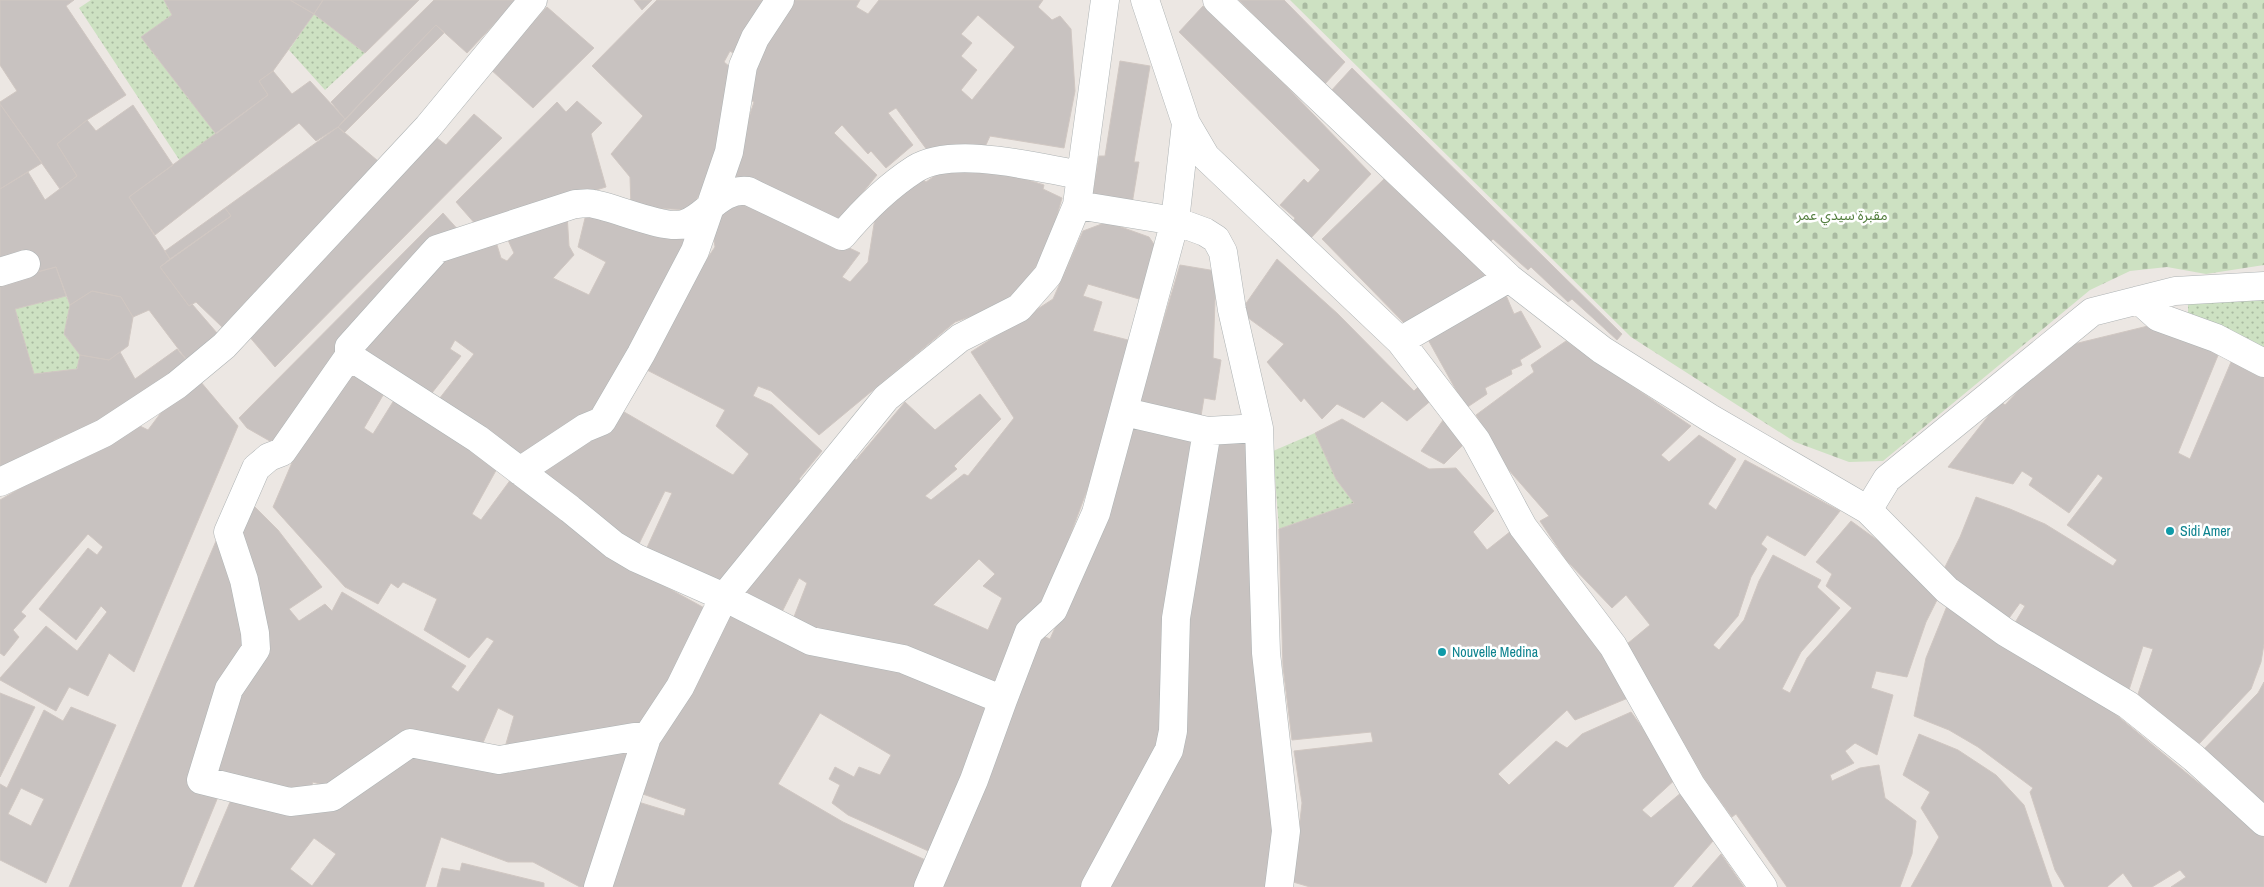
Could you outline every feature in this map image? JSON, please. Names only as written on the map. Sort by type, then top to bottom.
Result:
[{"type":"street","points":[[0,482],[104,433],[177,385],[224,346],[428,127],[533,0]]},
{"type":"street","points":[[520,471],[584,428],[602,420],[641,354],[695,251],[729,152],[744,66],[755,38],[780,0]]},
{"type":"street","points":[[598,887],[647,737],[680,688],[724,596],[886,398],[960,338],[1019,308],[1048,275],[1077,206],[1106,0]]},
{"type":"street","points":[[1145,0],[1186,123],[1206,157],[1400,341],[1476,440],[1523,527],[1613,646],[1691,785],[1763,887]]},
{"type":"street","points":[[1217,0],[1509,278],[1602,350],[1710,418],[1868,510],[1948,590],[2005,632],[2128,705],[2194,758],[2264,822]]},
{"type":"street","points":[[928,887],[974,780],[1029,632],[1053,610],[1096,513],[1125,412],[1175,221],[1186,123]]},
{"type":"street","points":[[647,737],[634,737],[500,760],[410,743],[332,797],[290,802],[200,780],[229,689],[256,649],[255,633],[244,580],[228,532],[256,468],[269,457],[282,452],[349,356],[349,347],[437,249],[575,204],[592,203],[669,225],[685,224],[730,193],[739,190],[748,192],[842,236],[866,207],[916,168],[938,161],[993,159],[1081,175]]},
{"type":"street","points":[[1077,206],[1175,221],[1205,232],[1216,239],[1223,252],[1232,310],[1259,428],[1266,652],[1286,831],[1279,887]]},
{"type":"street","points":[[0,272],[26,264]]},
{"type":"street","points":[[1400,341],[1509,278]]},
{"type":"street","points":[[1868,510],[1887,479],[2092,312],[2175,290],[2264,286]]},
{"type":"street","points":[[2138,300],[2158,317],[2216,338],[2264,364]]},
{"type":"street","points":[[349,356],[478,439],[614,545],[636,558],[724,596],[811,641],[903,659],[1003,700]]},
{"type":"street","points":[[1125,412],[1207,431],[1259,428]]},
{"type":"street","points":[[1095,887],[1169,750],[1173,731],[1176,618],[1207,431]]},
{"type":"green space","points":[[91,0],[164,0],[172,15],[141,37],[216,134],[180,161],[79,8]]},
{"type":"green space","name":"مقبرة سيدي عمر","points":[[1290,0],[2264,0],[2264,265],[2206,274],[2167,267],[2130,271],[2090,290],[1883,461],[1849,462],[1795,442],[1631,337]]},
{"type":"green space","points":[[314,14],[365,53],[325,90],[289,50]]},
{"type":"green space","points":[[66,296],[70,305],[64,334],[80,355],[77,369],[34,374],[15,309]]},
{"type":"green space","points":[[2264,297],[2264,348],[2246,337],[2227,329],[2188,316],[2188,299]]},
{"type":"green space","points":[[1315,433],[1336,479],[1354,503],[1279,529],[1273,451]]},
{"type":"building","points":[[0,0],[74,0],[66,6],[126,95],[87,120],[57,144],[77,176],[60,189],[0,104],[0,102],[17,91],[0,65]]},
{"type":"building","points":[[164,0],[290,0],[314,14],[273,71],[259,81],[268,95],[216,134],[141,37],[172,15]]},
{"type":"building","points":[[290,0],[323,0],[314,14]]},
{"type":"building","points":[[323,0],[419,0],[365,53],[314,14]]},
{"type":"building","points":[[434,0],[517,0],[467,53],[436,25],[345,119],[331,102]]},
{"type":"building","points":[[634,0],[652,0],[642,10]]},
{"type":"building","points":[[657,0],[764,0],[736,55],[730,51],[724,62],[735,71],[712,170],[691,210],[631,207],[630,177],[611,154],[643,116],[592,66]]},
{"type":"building","points":[[789,0],[860,0],[856,7],[868,14],[879,0],[1043,0],[1038,7],[1052,20],[1060,16],[1071,29],[1075,91],[1064,148],[990,136],[985,147],[930,154],[896,108],[888,113],[913,145],[886,168],[871,151],[868,154],[842,125],[834,133],[877,175],[837,224],[747,180],[730,175],[754,102],[746,98],[757,69],[750,66]],"holes":[[[978,15],[1015,47],[972,100],[961,90],[977,70],[961,56],[972,43],[961,34]]]},
{"type":"building","points":[[1239,0],[1284,0],[1345,62],[1324,85]]},
{"type":"building","points":[[1203,6],[1285,85],[1371,174],[1310,239],[1292,223],[1295,218],[1280,205],[1304,179],[1308,183],[1320,170],[1179,32]]},
{"type":"building","points":[[547,7],[594,48],[533,108],[489,68]]},
{"type":"building","points":[[436,25],[444,33],[344,133],[338,127]]},
{"type":"building","points":[[1120,61],[1150,66],[1134,162],[1139,162],[1132,204],[1092,197],[1099,156],[1105,156]]},
{"type":"building","points":[[1352,68],[1622,334],[1617,340],[1572,299],[1568,302],[1531,267],[1528,270],[1493,239],[1489,243],[1330,92]]},
{"type":"building","points":[[273,71],[292,94],[310,81],[345,119],[338,127],[316,141],[299,123],[155,235],[129,197],[268,95],[259,81]]},
{"type":"building","points":[[577,101],[602,123],[591,134],[606,187],[477,226],[456,202],[557,102],[566,112]]},
{"type":"building","points":[[0,104],[42,163],[0,189]]},
{"type":"building","points":[[133,105],[173,165],[129,197],[170,259],[160,267],[189,306],[192,304],[217,333],[189,363],[149,310],[133,317],[121,297],[92,291],[70,305],[56,267],[29,274],[0,260],[0,189],[28,172],[45,200],[77,176],[57,144],[87,120],[96,131]]},
{"type":"building","points":[[474,114],[502,138],[275,367],[248,335],[432,134],[446,145]]},
{"type":"building","points":[[338,127],[378,161],[222,327],[196,302],[189,306],[160,267],[231,216],[225,208]]},
{"type":"building","points":[[974,169],[997,175],[999,171],[1044,185],[1043,189],[1062,198],[1048,247],[1014,301],[955,322],[819,435],[771,391],[758,386],[753,396],[772,405],[822,451],[799,479],[803,484],[724,583],[645,552],[672,493],[665,491],[637,548],[535,471],[586,435],[594,440],[619,409],[733,475],[749,454],[716,426],[725,410],[647,370],[679,300],[715,247],[711,219],[743,198],[860,253],[842,277],[850,282],[868,262],[875,218],[922,179],[926,182],[939,173]]},
{"type":"building","points":[[1384,179],[1490,278],[1407,326],[1322,239]]},
{"type":"building","points":[[225,208],[231,216],[170,259],[165,251]]},
{"type":"building","points":[[587,210],[692,238],[595,415],[589,411],[517,461],[436,403],[474,354],[455,340],[450,349],[461,356],[428,398],[355,351],[447,252],[497,245],[501,258],[507,261],[514,253],[507,238],[567,214],[569,246],[574,255],[553,278],[589,295],[606,262],[578,247]]},
{"type":"building","points":[[443,213],[461,233],[275,444],[247,428],[239,418]]},
{"type":"building","points":[[1107,222],[1149,237],[1156,247],[1139,299],[1088,284],[1083,296],[1102,302],[1093,331],[1128,340],[1120,402],[1064,552],[1061,576],[1046,604],[1012,638],[992,688],[792,622],[807,583],[799,578],[780,616],[739,596],[851,457],[856,460],[905,402],[935,430],[980,394],[1001,419],[954,466],[957,469],[925,496],[931,500],[964,474],[968,476],[1014,418],[971,352],[1053,299],[1083,231]],"holes":[[[979,559],[995,574],[983,586],[1002,598],[988,630],[933,605]]]},
{"type":"building","points":[[1277,259],[1338,314],[1414,391],[1420,385],[1434,398],[1407,421],[1382,401],[1364,418],[1337,404],[1322,419],[1304,398],[1301,402],[1267,362],[1284,344],[1240,312]]},
{"type":"building","points":[[1180,265],[1216,271],[1213,358],[1221,360],[1215,400],[1204,398],[1200,422],[1137,410]]},
{"type":"building","points":[[56,267],[66,296],[15,309],[34,374],[77,369],[80,355],[109,360],[120,352],[135,379],[177,349],[189,363],[95,424],[54,440],[54,446],[0,467],[0,282]]},
{"type":"building","points":[[92,291],[121,297],[133,317],[128,346],[109,360],[80,355],[64,334],[70,305]]},
{"type":"building","points":[[1505,293],[1514,314],[1521,311],[1541,347],[1520,360],[1522,365],[1511,370],[1512,374],[1485,388],[1487,394],[1466,408],[1426,336]]},
{"type":"building","name":"Sidi Amer","points":[[2148,326],[2221,348],[2178,453],[2190,459],[2234,355],[2264,375],[2264,644],[2261,662],[2251,689],[2198,745],[2137,697],[2153,649],[2143,646],[2128,693],[2013,626],[2025,606],[2020,603],[2007,621],[1941,575],[1960,537],[1976,497],[2045,524],[2113,566],[2117,560],[2067,525],[2103,478],[2098,474],[2069,513],[2029,485],[2033,478],[2022,471],[2013,484],[1948,467],[2000,401],[2005,405],[2047,360],[2074,344]]},
{"type":"building","points":[[1566,341],[1691,426],[1661,455],[1669,462],[1699,435],[1736,459],[1708,504],[1716,510],[1745,460],[1840,511],[1805,556],[1767,535],[1761,544],[1767,549],[1751,577],[1738,616],[1713,645],[1719,650],[1744,620],[1759,581],[1773,555],[1821,580],[1817,587],[1840,608],[1801,652],[1782,689],[1790,693],[1807,658],[1852,608],[1826,586],[1832,574],[1816,562],[1851,521],[1895,553],[1940,594],[1926,622],[1907,677],[1876,671],[1871,688],[1893,695],[1877,755],[1855,743],[1845,751],[1854,763],[1830,775],[1832,781],[1860,768],[1879,765],[1885,798],[1916,821],[1912,854],[1900,887],[1787,887],[1736,814],[1732,817],[1705,780],[1627,644],[1650,625],[1626,595],[1612,608],[1566,560],[1540,521],[1549,516],[1507,468],[1476,415],[1534,372],[1531,365]]},
{"type":"building","points":[[350,368],[386,390],[364,428],[373,434],[396,397],[499,465],[472,514],[481,520],[514,475],[628,566],[708,610],[671,686],[638,729],[503,754],[514,716],[498,708],[479,752],[411,738],[332,788],[313,782],[309,792],[211,776],[236,689],[266,641],[234,535],[251,503],[278,530],[322,587],[289,609],[299,621],[325,604],[332,611],[342,592],[466,666],[451,687],[458,692],[494,641],[487,637],[469,658],[424,630],[437,599],[403,582],[398,588],[391,583],[378,604],[345,587],[273,507],[303,437]]},
{"type":"building","points":[[200,381],[238,426],[134,672],[109,653],[88,696],[69,687],[56,711],[0,680],[0,678],[46,626],[77,651],[107,612],[101,606],[76,640],[39,609],[88,548],[97,555],[103,547],[88,534],[21,612],[26,616],[13,630],[19,637],[4,656],[0,653],[0,500],[36,479],[95,453],[140,426],[148,430],[166,406]]},
{"type":"building","points":[[1446,416],[1465,443],[1444,464],[1421,451]]},
{"type":"building","name":"Nouvelle Medina","points":[[1342,419],[1429,469],[1456,468],[1494,511],[1473,532],[1487,550],[1511,531],[1593,637],[1628,698],[1575,720],[1567,710],[1498,774],[1509,785],[1556,741],[1567,748],[1582,734],[1631,712],[1678,777],[1642,810],[1651,818],[1682,792],[1713,841],[1673,887],[1310,887],[1293,882],[1302,803],[1294,751],[1373,742],[1371,732],[1292,740],[1283,667],[1279,529],[1354,503],[1336,479],[1315,433]]},
{"type":"building","points":[[1134,423],[1197,439],[1165,731],[1084,887],[938,887],[1038,634],[1050,639],[1107,512]]},
{"type":"building","points":[[1214,441],[1248,442],[1266,718],[1267,782],[1274,838],[1271,887],[1104,887],[1175,755],[1186,616]]},
{"type":"building","points":[[216,541],[227,546],[246,648],[190,784],[220,792],[181,887],[69,887]]},
{"type":"building","points":[[730,606],[994,703],[935,854],[848,815],[832,803],[840,785],[829,779],[835,767],[854,777],[859,767],[880,775],[891,755],[820,713],[778,784],[843,822],[932,863],[922,887],[605,887],[635,801],[684,816],[686,809],[637,792],[655,741]]},
{"type":"building","points":[[1947,606],[2091,694],[2264,837],[2264,887],[2171,887],[2186,877],[2180,870],[2152,887],[2133,887],[2123,873],[2107,887],[2065,887],[2055,870],[2030,792],[2033,788],[1978,747],[1949,730],[1914,716],[1926,658]]},
{"type":"building","points":[[2264,682],[2264,805],[2203,750],[2258,693]]},
{"type":"building","points":[[0,693],[35,707],[0,777]]},
{"type":"building","points":[[71,707],[116,725],[46,883],[0,860],[0,784],[7,788],[44,710],[63,721]],"holes":[[[21,788],[44,799],[31,826],[8,814]]]},
{"type":"building","points":[[1919,734],[1958,750],[1996,775],[2024,805],[2052,887],[1911,887],[1939,837],[1921,808],[1930,792],[1903,775]]},
{"type":"building","points":[[631,745],[587,887],[580,887],[533,862],[508,862],[441,837],[425,887],[194,887],[233,795],[295,809],[412,752]],"holes":[[[314,838],[336,854],[312,886],[290,869]]]},
{"type":"building","points":[[1721,854],[1744,887],[1692,887]]},
{"type":"building","points":[[462,863],[544,883],[544,887],[437,887],[442,868],[460,871]]},
{"type":"place","name":"Sidi Amer","points":[[2170,531]]},
{"type":"place","name":"Nouvelle Medina","points":[[1442,652]]}]
